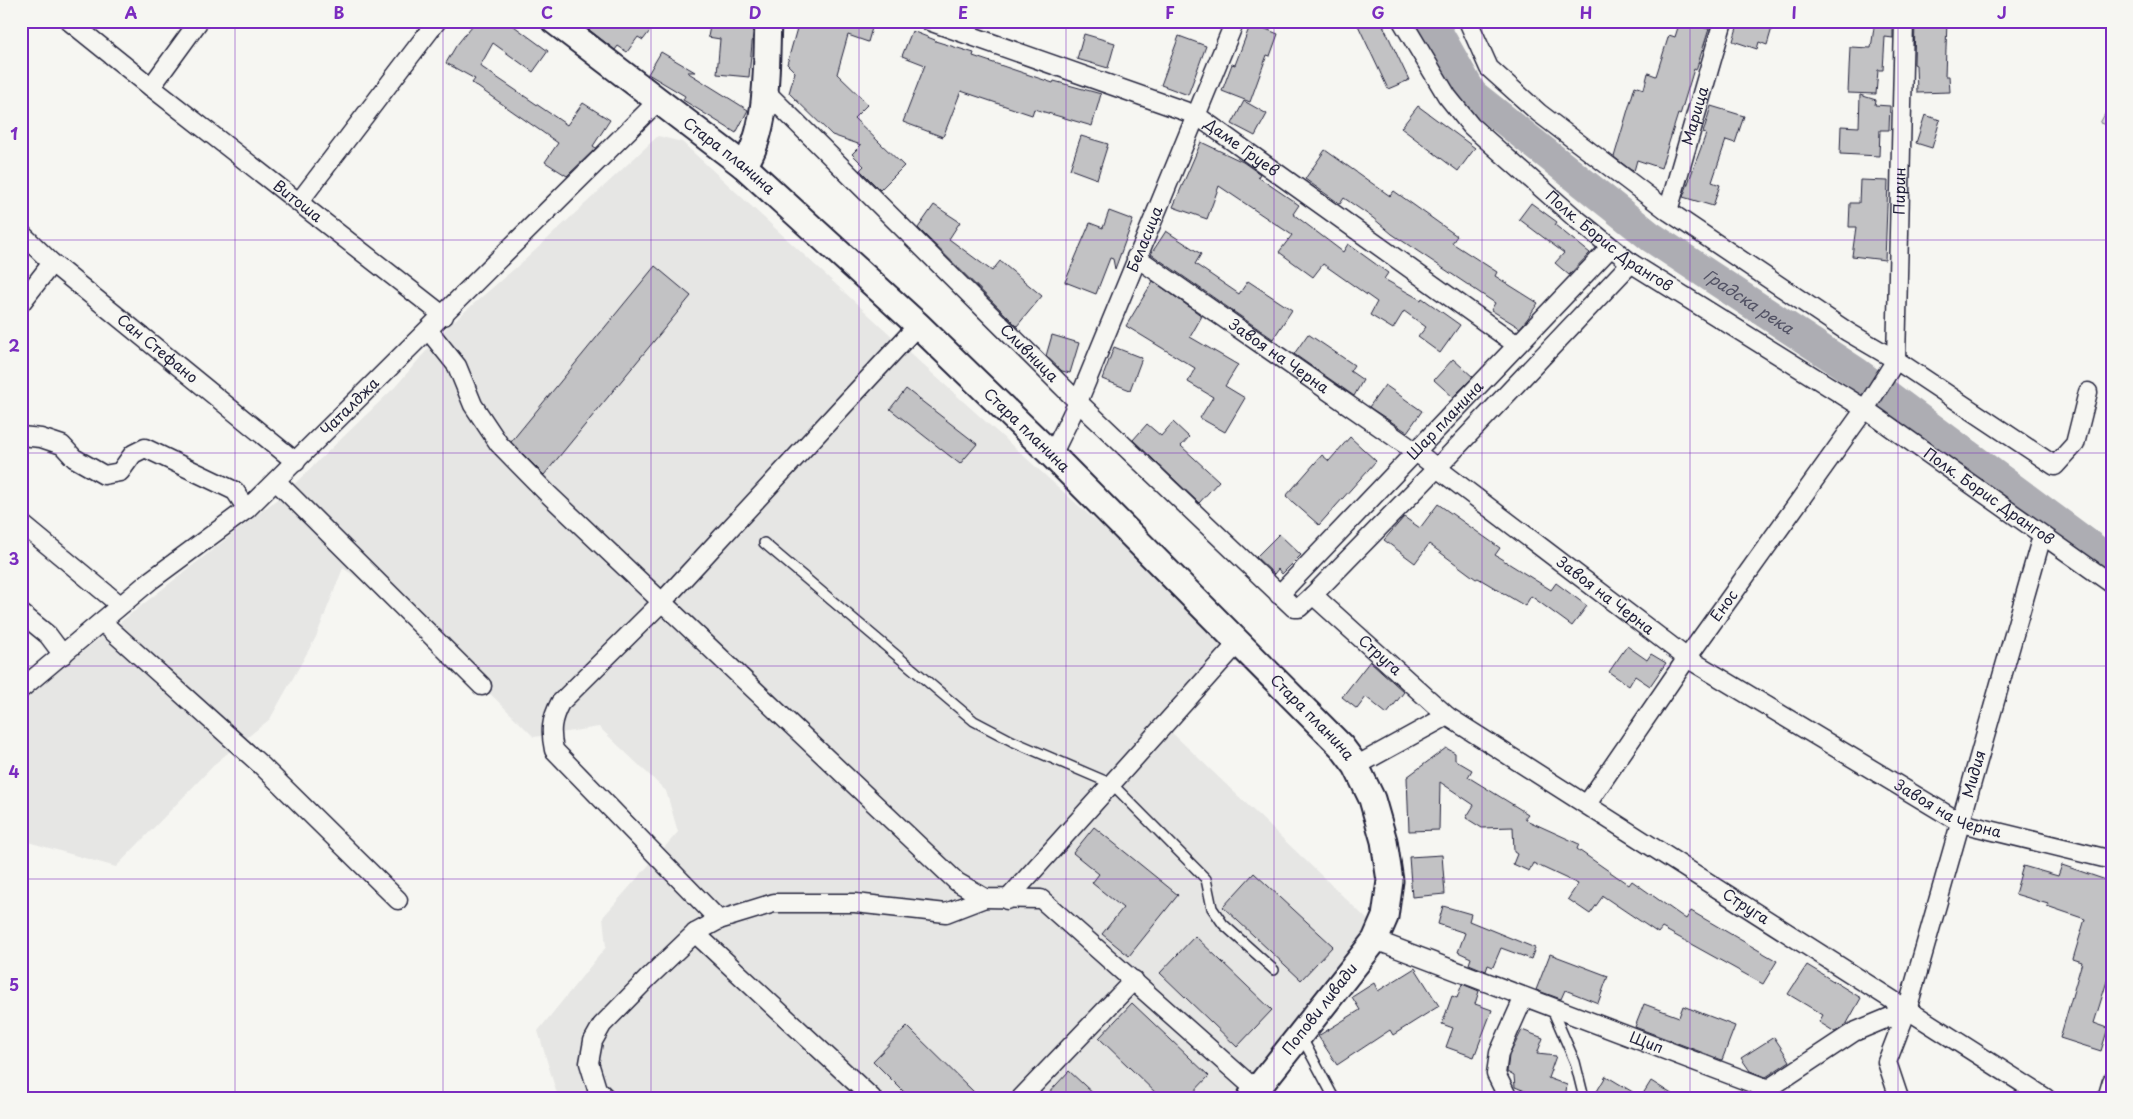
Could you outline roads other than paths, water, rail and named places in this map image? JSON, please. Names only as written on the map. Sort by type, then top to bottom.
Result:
[{"type":"street","name":"Витоша","points":[[69,21],[151,88],[300,202],[444,316]]},
{"type":"street","points":[[151,88],[199,21]]},
{"type":"street","points":[[300,202],[437,21]]},
{"type":"street","name":"Стара планина","points":[[554,21],[744,166],[918,325],[1052,455],[1237,644],[1341,746],[1356,766],[1372,799],[1384,840],[1390,880],[1385,917]]},
{"type":"street","points":[[744,166],[754,151],[765,91],[768,21]]},
{"type":"street","name":"Даме Груев","points":[[929,21],[1196,115],[1517,345]]},
{"type":"street","name":"Беласица","points":[[1052,455],[1078,402],[1136,257],[1235,21]]},
{"type":"street","name":"Полк. Борис Дрангов","points":[[1402,21],[1447,96],[1471,126],[1574,217],[1631,263],[1865,409],[2112,584]]},
{"type":"street","points":[[1468,21],[1489,68],[1539,113],[1668,211],[1848,332],[1896,360],[2055,466],[2075,444],[2088,392]]},
{"type":"street","name":"Марица","points":[[1668,211],[1723,21]]},
{"type":"street","name":"Пирин","points":[[1896,360],[1904,21]]},
{"type":"street","name":"Сливница","points":[[765,91],[1078,402],[1279,595],[1294,608],[1299,608]]},
{"type":"street","name":"Чаталджа","points":[[21,689],[151,580],[247,509],[429,331],[658,101]]},
{"type":"street","name":"Сан Стефано","points":[[21,233],[52,263],[296,462]]},
{"type":"street","name":"Шар планина","points":[[1279,595],[1611,247]]},
{"type":"street","name":"Завоя на Черна","points":[[1136,257],[1416,452],[1687,658],[1961,823],[2112,860]]},
{"type":"street","points":[[21,303],[52,263]]},
{"type":"street","name":"Шар планина","points":[[1299,608],[1437,468],[1631,263]]},
{"type":"street","points":[[719,920],[554,750],[550,734],[552,719],[560,703],[662,602],[918,325]]},
{"type":"street","points":[[429,331],[457,366],[472,405],[499,444],[956,882],[985,898],[1007,900],[1041,899],[1134,980],[1256,1095]]},
{"type":"street","points":[[1865,409],[1896,360]]},
{"type":"street","name":"Енос","points":[[1587,804],[1687,658],[1865,409]]},
{"type":"street","points":[[21,436],[41,438],[62,444],[74,458],[104,475],[120,472],[134,454],[145,448],[235,491],[247,509]]},
{"type":"street","points":[[276,482],[482,686]]},
{"type":"street","points":[[21,523],[120,606]]},
{"type":"street","name":"Мидия","points":[[1898,1098],[1887,1062],[1907,1010],[2042,536]]},
{"type":"street","name":"Струга","points":[[1313,595],[1447,716],[2046,1098]]},
{"type":"street","points":[[21,613],[48,635],[63,655]]},
{"type":"street","points":[[102,622],[262,766],[398,900]]},
{"type":"street","points":[[1007,900],[1237,644]]},
{"type":"street","points":[[1356,766],[1447,716]]},
{"type":"street","points":[[606,1098],[597,1089],[589,1063],[593,1041],[602,1025],[695,934],[719,920],[774,903],[855,903],[946,913],[985,898]]},
{"type":"street","name":"Попови ливади","points":[[1256,1095],[1300,1035],[1375,940],[1385,917]]},
{"type":"street","points":[[695,934],[872,1098]]},
{"type":"street","name":"Щип","points":[[1375,940],[1551,1007],[1766,1093],[1854,1032],[1907,1010]]},
{"type":"street","points":[[1021,1098],[1134,980]]},
{"type":"street","points":[[1508,1098],[1496,1074],[1499,1053],[1524,997]]},
{"type":"street","points":[[2107,1098],[2112,1081]]},
{"type":"lane","points":[[764,543],[974,721],[1012,741],[1112,784],[1206,879],[1212,908],[1223,924],[1274,970]]},
{"type":"lane","points":[[1551,1007],[1575,1062],[1584,1098]]},
{"type":"lane","points":[[1300,1035],[1334,1098]]},
{"type":"waterway","name":"Градска река","points":[[1431,21],[1472,94],[1651,237],[1857,373],[2098,552]]},
{"type":"waterway","points":[[2098,552],[2112,562]]}]
